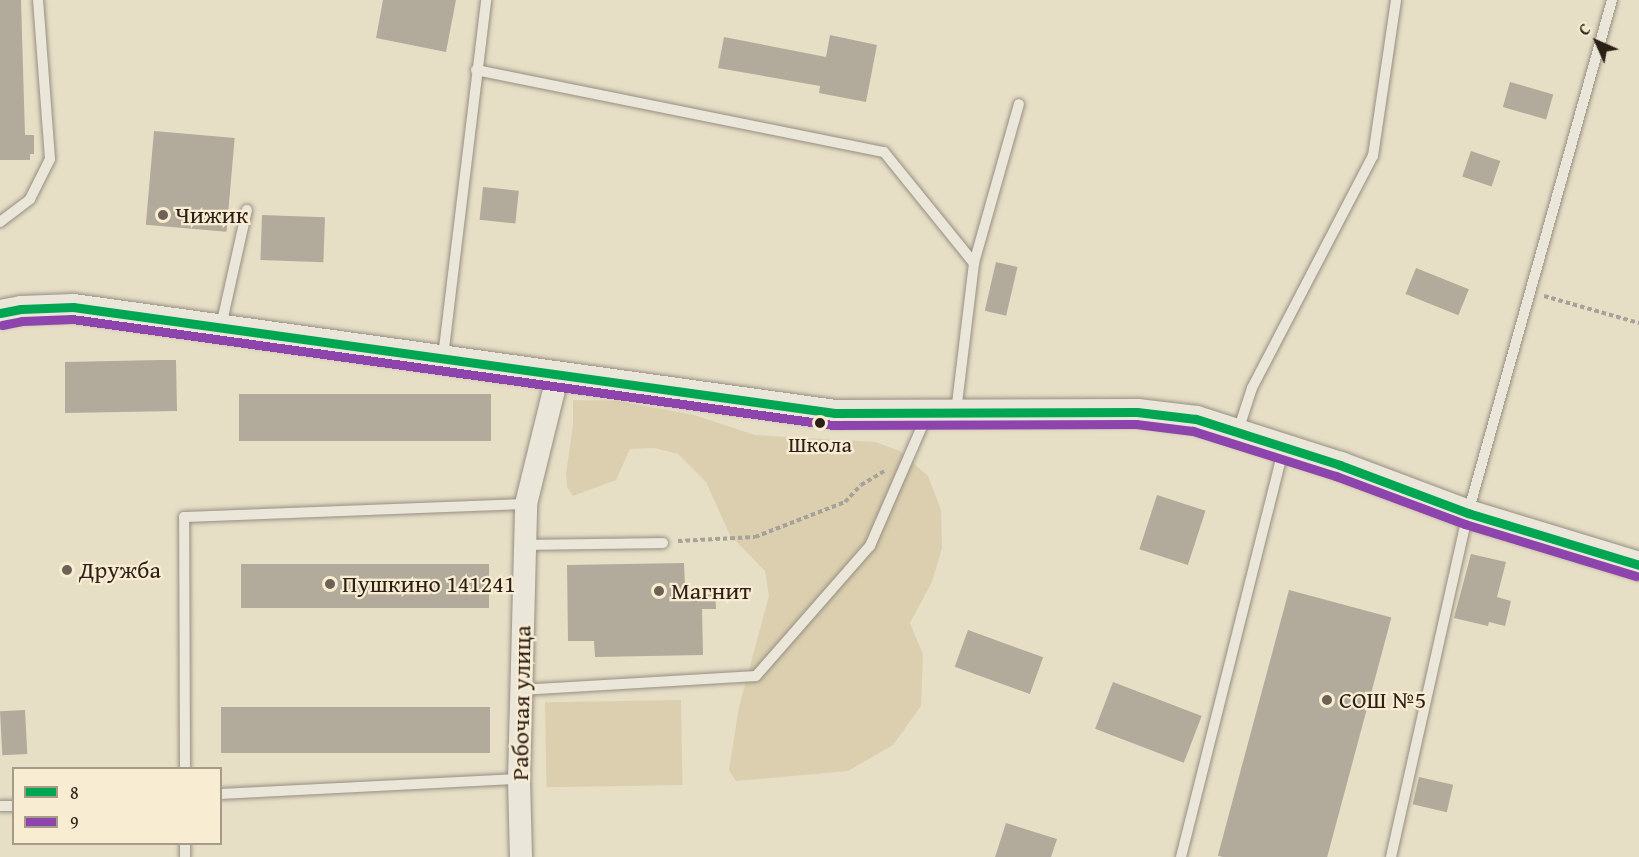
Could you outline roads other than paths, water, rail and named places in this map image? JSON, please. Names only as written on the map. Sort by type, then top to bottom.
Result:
[{"type":"street","points":[[0,314],[21,309],[73,308],[221,326],[835,412],[1137,412],[1196,419],[1340,465],[1468,513],[1639,565]]},
{"type":"street","name":"Рабочая улица","points":[[521,857],[519,779],[526,504],[558,374]]},
{"type":"lane","points":[[0,222],[30,199],[50,159],[38,0]]},
{"type":"lane","points":[[443,357],[486,0]]},
{"type":"lane","points":[[1238,431],[1252,388],[1373,156],[1396,0]]},
{"type":"lane","points":[[1391,857],[1468,513],[1612,0]]},
{"type":"lane","points":[[476,70],[884,152],[974,263]]},
{"type":"lane","points":[[956,412],[974,263],[1018,104]]},
{"type":"lane","points":[[221,326],[247,210]]},
{"type":"lane","points":[[521,690],[756,676],[870,546],[928,412]]},
{"type":"lane","points":[[1181,857],[1284,447]]},
{"type":"lane","points":[[185,767],[184,517],[526,504]]},
{"type":"lane","points":[[525,545],[663,543]]},
{"type":"lane","points":[[222,794],[519,779]]},
{"type":"place","name":"Чижик","points":[[163,215]]},
{"type":"place","name":"Школа","points":[[820,423]]},
{"type":"place","name":"Дружба","points":[[67,570]]},
{"type":"place","name":"Пушкино 141241","points":[[330,584]]},
{"type":"place","name":"Магнит","points":[[659,591]]},
{"type":"place","name":"СОШ №5","points":[[1327,700]]}]
